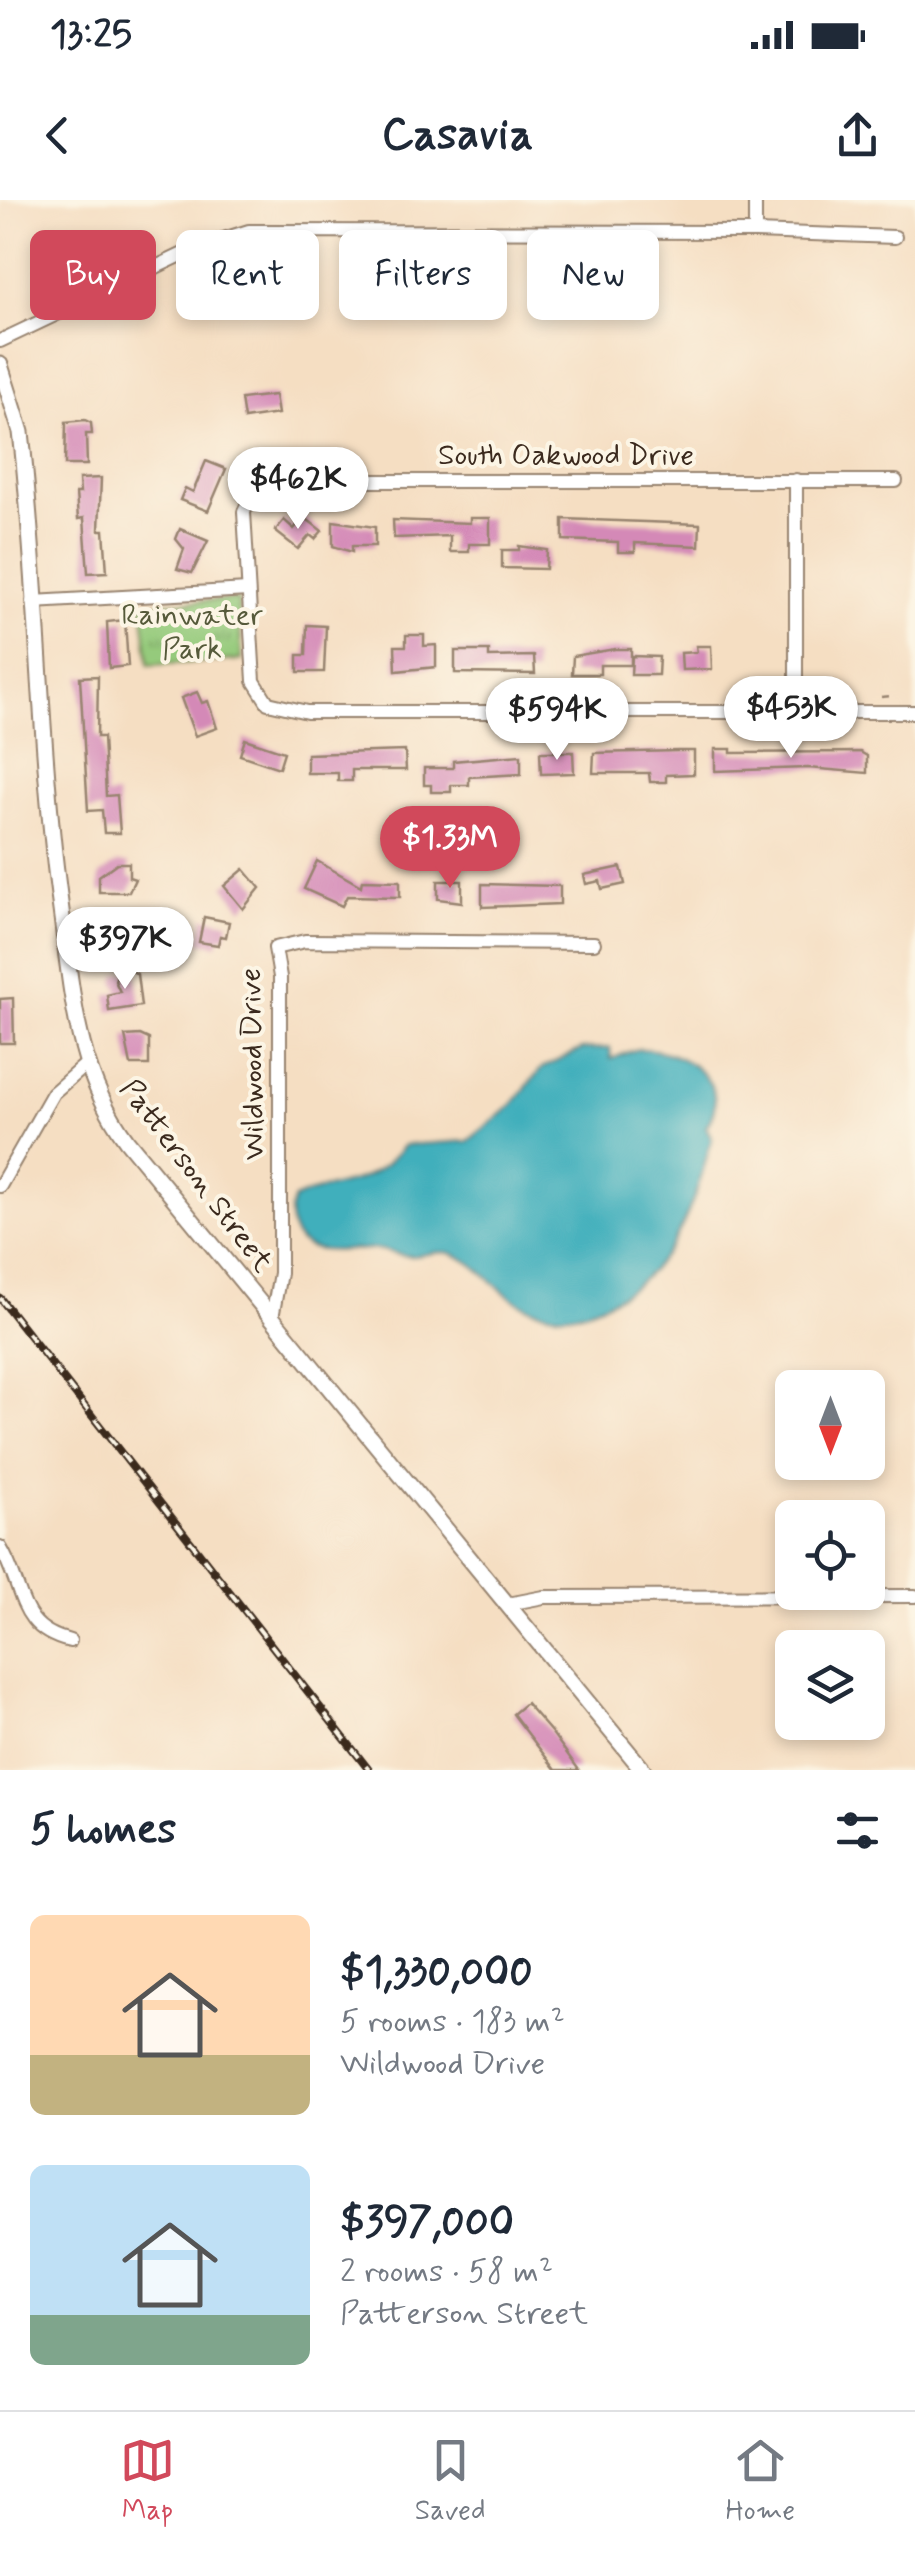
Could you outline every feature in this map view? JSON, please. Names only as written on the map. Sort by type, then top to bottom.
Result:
[{"type":"street","points":[[754,232],[756,200]]},
{"type":"street","points":[[0,341],[198,247],[249,230],[754,232],[894,237]]},
{"type":"street","name":"Patterson Street","points":[[0,365],[21,432],[54,856],[85,1065],[102,1103],[127,1141],[644,1770]]},
{"type":"street","name":"South Oakwood Drive","points":[[248,590],[246,504],[264,486],[288,480],[896,481]]},
{"type":"street","points":[[796,480],[796,712]]},
{"type":"street","points":[[33,602],[248,590],[254,682],[268,703],[283,710],[915,712]]},
{"type":"street","name":"Wildwood Drive","points":[[272,1318],[280,1273],[280,977],[275,948],[305,941],[594,943]]},
{"type":"street","points":[[0,1186],[53,1094],[85,1065]]},
{"type":"street","points":[[0,1547],[33,1623],[49,1636],[70,1641]]},
{"type":"street","points":[[508,1604],[544,1597],[915,1596]]},
{"type":"path","points":[[881,697],[892,696]]},
{"type":"green space","name":"Rainwater Park","points":[[238,599],[242,660],[149,665],[142,604]]},
{"type":"water","points":[[610,1048],[611,1059],[641,1049],[673,1055],[700,1072],[714,1096],[714,1111],[706,1127],[712,1138],[688,1212],[664,1256],[628,1290],[586,1310],[551,1314],[519,1303],[472,1264],[450,1253],[412,1256],[374,1249],[316,1249],[298,1238],[292,1228],[294,1199],[365,1177],[404,1145],[468,1141],[510,1107],[542,1068],[582,1049]]},
{"type":"building","points":[[275,395],[278,414],[244,419],[241,399]]},
{"type":"building","points":[[66,422],[91,423],[92,434],[86,434],[87,465],[65,465]]},
{"type":"building","points":[[206,461],[226,469],[208,511],[180,500],[185,488],[193,492]]},
{"type":"building","points":[[101,478],[99,530],[104,530],[107,572],[88,573],[84,518],[78,519],[76,493],[80,493],[79,479]]},
{"type":"building","points":[[304,517],[322,531],[315,539],[310,535],[298,549],[275,531],[284,520],[294,529]]},
{"type":"building","points":[[470,518],[490,518],[490,544],[469,544],[469,552],[450,552],[450,536],[394,538],[393,520],[470,523]]},
{"type":"building","points":[[563,519],[700,524],[699,546],[635,543],[635,552],[618,552],[618,542],[563,540]]},
{"type":"building","points":[[333,521],[375,527],[375,546],[352,546],[352,552],[333,546]]},
{"type":"building","points":[[180,529],[208,541],[192,573],[177,569],[184,549],[176,539]]},
{"type":"building","points":[[519,546],[547,550],[546,569],[502,568],[502,550],[519,550]]},
{"type":"building","points":[[125,620],[128,666],[109,668],[107,622]]},
{"type":"building","points":[[307,625],[326,626],[324,672],[298,672],[298,655],[306,655]]},
{"type":"building","points":[[406,635],[424,635],[424,646],[436,645],[436,667],[396,671],[395,646],[406,646]]},
{"type":"building","points":[[696,646],[711,646],[712,669],[682,670],[681,653],[697,652]]},
{"type":"building","points":[[631,649],[631,665],[600,665],[600,674],[572,674],[573,656]]},
{"type":"building","points":[[455,651],[489,651],[489,657],[534,656],[535,674],[455,673]]},
{"type":"building","points":[[632,656],[659,657],[658,675],[631,675]]},
{"type":"building","points":[[98,676],[97,737],[103,737],[106,796],[117,795],[120,833],[104,833],[102,810],[88,811],[80,677]]},
{"type":"building","points":[[197,692],[202,703],[208,701],[217,728],[195,736],[181,698]]},
{"type":"building","points":[[245,739],[284,752],[279,768],[240,755]]},
{"type":"building","points":[[715,749],[731,749],[731,753],[860,752],[867,756],[867,773],[808,768],[715,771]]},
{"type":"building","points":[[405,751],[406,770],[352,770],[352,781],[338,781],[338,773],[307,773],[307,754]]},
{"type":"building","points":[[694,751],[694,774],[666,775],[666,782],[650,782],[649,773],[593,773],[594,753]]},
{"type":"building","points":[[540,752],[573,752],[574,773],[541,774]]},
{"type":"building","points":[[521,755],[521,774],[469,777],[469,785],[451,785],[451,792],[431,792],[431,785],[424,785],[424,768],[453,768],[453,761]]},
{"type":"building","points":[[317,861],[361,886],[362,880],[400,881],[400,897],[347,896],[342,906],[304,889]]},
{"type":"building","points":[[117,863],[129,863],[129,877],[135,879],[129,892],[99,892],[99,876]]},
{"type":"building","points":[[621,867],[625,884],[602,889],[600,881],[586,884],[584,875]]},
{"type":"building","points":[[244,869],[260,888],[243,909],[224,886]]},
{"type":"building","points":[[438,881],[462,881],[462,902],[438,899]]},
{"type":"building","points":[[482,884],[560,886],[560,904],[482,907]]},
{"type":"building","points":[[123,913],[129,944],[105,949],[102,916]]},
{"type":"building","points":[[204,917],[229,922],[226,937],[220,936],[218,945],[199,942]]},
{"type":"building","points":[[117,974],[137,974],[141,1006],[109,1011],[107,995],[120,992],[115,981]]},
{"type":"building","points":[[13,998],[14,1043],[0,1043],[0,999]]},
{"type":"building","points":[[125,1036],[149,1039],[149,1065],[131,1065]]},
{"type":"building","points":[[526,1703],[579,1770],[556,1770],[513,1714]]},
{"type":"railway","points":[[0,1298],[369,1770]]}]
